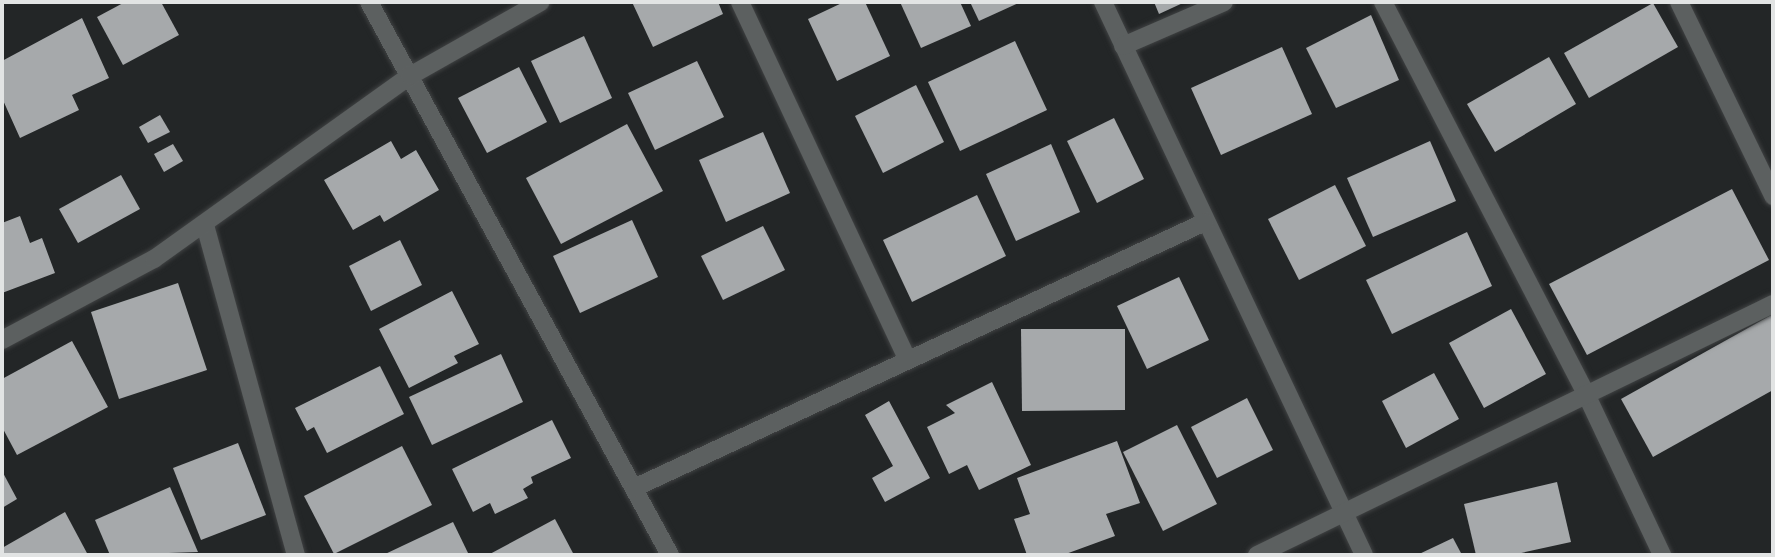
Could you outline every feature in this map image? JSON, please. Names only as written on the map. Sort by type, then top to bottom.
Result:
[{"type":"street","points":[[369,2],[670,555]]},
{"type":"street","points":[[2,340],[154,259],[410,76],[541,2]]},
{"type":"street","points":[[740,2],[907,359]]},
{"type":"street","points":[[1103,2],[1364,555]]},
{"type":"street","points":[[1123,46],[1224,2]]},
{"type":"street","points":[[1383,2],[1586,394],[1662,555]]},
{"type":"street","points":[[1679,2],[1773,196]]},
{"type":"street","points":[[634,488],[1205,222]]},
{"type":"street","points":[[205,225],[296,555]]},
{"type":"street","points":[[1257,555],[1773,304]]},
{"type":"building","points":[[125,2],[161,2],[179,35],[123,65],[97,17]]},
{"type":"building","points":[[632,2],[718,2],[723,14],[653,47]]},
{"type":"building","points":[[844,2],[865,2],[890,56],[837,81],[808,19]]},
{"type":"building","points":[[900,2],[960,2],[971,26],[921,48]]},
{"type":"building","points":[[970,2],[1021,2],[979,21]]},
{"type":"building","points":[[1154,2],[1185,2],[1159,14]]},
{"type":"building","points":[[1653,3],[1678,47],[1589,98],[1564,53]]},
{"type":"building","points":[[1371,15],[1399,80],[1336,108],[1306,48]]},
{"type":"building","points":[[82,18],[109,78],[72,95],[79,110],[20,138],[2,98],[2,61]]},
{"type":"building","points":[[584,36],[612,98],[560,123],[531,61]]},
{"type":"building","points":[[1015,41],[1047,110],[960,151],[928,82]]},
{"type":"building","points":[[1282,47],[1312,114],[1221,155],[1191,88]]},
{"type":"building","points":[[1549,57],[1576,104],[1495,152],[1467,104]]},
{"type":"building","points":[[697,61],[724,117],[655,150],[628,93]]},
{"type":"building","points":[[519,67],[547,122],[487,153],[458,98]]},
{"type":"building","points":[[916,85],[944,142],[883,173],[855,116]]},
{"type":"building","points":[[160,115],[170,132],[148,143],[139,127]]},
{"type":"building","points":[[1114,118],[1144,179],[1097,203],[1067,141]]},
{"type":"building","points":[[627,124],[663,191],[561,244],[526,178]]},
{"type":"building","points":[[763,132],[790,193],[726,222],[699,160]]},
{"type":"building","points":[[391,141],[401,159],[416,150],[439,190],[384,222],[380,215],[353,230],[324,180]]},
{"type":"building","points":[[1430,141],[1456,201],[1373,237],[1347,178]]},
{"type":"building","points":[[173,144],[183,161],[164,172],[154,154]]},
{"type":"building","points":[[1051,144],[1080,212],[1016,241],[986,174]]},
{"type":"building","points":[[121,175],[140,209],[78,243],[59,209]]},
{"type":"building","points":[[1335,185],[1366,246],[1299,280],[1268,219]]},
{"type":"building","points":[[1732,189],[1769,260],[1587,355],[1549,284]]},
{"type":"building","points":[[977,195],[1006,256],[912,302],[883,240]]},
{"type":"building","points":[[20,216],[30,243],[42,238],[55,273],[2,293],[2,223]]},
{"type":"building","points":[[632,220],[658,277],[580,313],[553,256]]},
{"type":"building","points":[[763,226],[785,270],[723,300],[701,256]]},
{"type":"building","points":[[1467,232],[1492,286],[1392,334],[1366,280]]},
{"type":"building","points":[[400,240],[422,285],[371,311],[349,266]]},
{"type":"building","points":[[1179,277],[1209,340],[1147,369],[1117,306]]},
{"type":"building","points":[[178,283],[207,370],[119,399],[91,312]]},
{"type":"building","points":[[452,291],[479,344],[454,356],[458,363],[409,388],[379,329]]},
{"type":"building","points":[[1511,309],[1546,374],[1484,408],[1449,343]]},
{"type":"building","points":[[1773,314],[1773,390],[1653,457],[1621,399]]},
{"type":"building","points":[[1021,329],[1125,329],[1125,410],[1022,411]]},
{"type":"building","points":[[72,341],[108,407],[17,455],[2,427],[2,379]]},
{"type":"building","points":[[501,354],[523,402],[432,445],[409,397]]},
{"type":"building","points":[[380,366],[404,414],[327,453],[314,427],[307,431],[295,408]]},
{"type":"building","points":[[1434,373],[1459,419],[1406,448],[1382,401]]},
{"type":"building","points":[[992,382],[1031,465],[979,490],[967,465],[949,474],[927,427],[955,413],[946,405]]},
{"type":"building","points":[[1247,398],[1273,450],[1217,478],[1191,427]]},
{"type":"building","points":[[889,401],[930,478],[885,502],[872,478],[893,466],[865,415]]},
{"type":"building","points":[[552,420],[571,458],[531,477],[533,483],[523,489],[528,498],[495,514],[490,503],[473,512],[452,469]]},
{"type":"building","points":[[1177,425],[1217,504],[1163,531],[1123,452]]},
{"type":"building","points":[[1117,441],[1140,503],[1106,514],[1115,536],[1063,555],[1027,555],[1014,519],[1030,514],[1017,478]]},
{"type":"building","points":[[238,443],[266,515],[201,540],[173,468]]},
{"type":"building","points":[[402,446],[432,505],[334,554],[304,496]]},
{"type":"building","points":[[2,471],[17,499],[2,508]]},
{"type":"building","points":[[1557,482],[1571,542],[1512,555],[1476,555],[1464,504]]},
{"type":"building","points":[[170,487],[198,552],[110,555],[95,520]]},
{"type":"building","points":[[65,512],[88,555],[2,555],[2,548]]},
{"type":"building","points":[[555,519],[574,555],[488,555]]},
{"type":"building","points":[[453,522],[469,555],[383,555]]},
{"type":"building","points":[[1453,538],[1462,555],[1417,555]]}]
